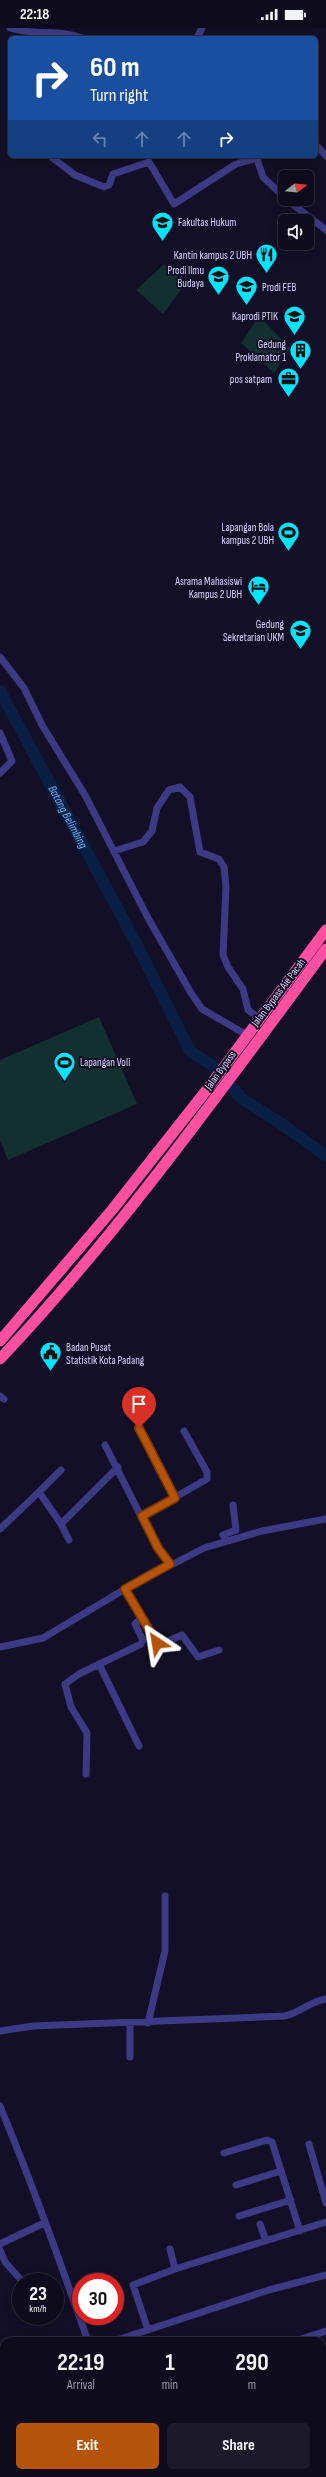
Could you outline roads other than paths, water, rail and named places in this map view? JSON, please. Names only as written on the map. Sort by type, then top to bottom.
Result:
[{"type":"highway","name":"Jalan Bypass","points":[[0,1341],[112,1210],[209,1087],[244,1038],[326,930]]},
{"type":"highway","name":"Jalan Bypass Aie Pacah","points":[[250,1051],[326,949]]},
{"type":"highway","name":"Jalan Bypass","points":[[0,1359],[97,1249],[211,1104],[250,1051]]},
{"type":"street","points":[[10,28],[32,33],[68,33],[76,36]]},
{"type":"street","points":[[318,147],[326,156]]},
{"type":"street","points":[[53,158],[75,175],[104,187],[109,185],[113,174],[148,159],[174,204],[236,164],[253,158]]},
{"type":"street","points":[[256,158],[263,178],[278,191]]},
{"type":"street","points":[[296,206],[326,230]]},
{"type":"street","points":[[0,657],[24,688],[42,725],[85,794],[148,918],[202,1009],[244,1038]]},
{"type":"street","points":[[0,732],[12,761],[0,773]]},
{"type":"street","points":[[114,851],[143,842],[152,831],[157,808],[169,790],[180,787],[188,793],[200,852],[219,859],[224,867],[224,961],[242,989],[248,1010],[259,1018]]},
{"type":"street","points":[[139,1428],[175,1498]]},
{"type":"street","points":[[142,1516],[205,1481],[208,1476],[184,1431]]},
{"type":"street","points":[[105,1445],[118,1467],[158,1548],[170,1564]]},
{"type":"street","points":[[60,1524],[118,1467]]},
{"type":"street","points":[[0,1529],[61,1470]]},
{"type":"street","points":[[39,1492],[69,1540]]},
{"type":"street","points":[[227,1540],[222,1536],[236,1530],[233,1505]]},
{"type":"street","points":[[0,1647],[43,1638],[125,1589],[170,1564],[204,1548],[262,1530],[326,1519]]},
{"type":"street","points":[[125,1589],[157,1643],[164,1643],[182,1634],[198,1657],[219,1650]]},
{"type":"street","points":[[86,1774],[87,1734],[71,1707],[65,1684],[99,1664],[141,1644],[143,1640],[135,1624],[141,1618]]},
{"type":"street","points":[[99,1664],[139,1746]]},
{"type":"street","points":[[148,2023],[165,1951],[165,1896]]},
{"type":"street","points":[[0,2031],[28,2026],[148,2023],[284,2016],[297,2013],[313,2001],[326,1998]]},
{"type":"street","points":[[130,2023],[130,2057]]},
{"type":"street","points":[[0,2106],[38,2201],[44,2223],[87,2337]]},
{"type":"street","points":[[224,2154],[271,2140],[300,2231]]},
{"type":"street","points":[[309,2144],[326,2203]]},
{"type":"street","points":[[236,2185],[281,2171]]},
{"type":"street","points":[[239,2216],[290,2200]]},
{"type":"street","points":[[148,2330],[133,2285],[176,2269],[326,2222]]},
{"type":"street","points":[[0,2244],[44,2223]]},
{"type":"street","points":[[260,2224],[266,2241]]},
{"type":"street","points":[[170,2249],[176,2269]]},
{"type":"street","points":[[0,2250],[5,2262],[15,2273]]},
{"type":"street","points":[[126,2337],[269,2290],[326,2275]]},
{"type":"street","points":[[311,2337],[326,2331]]},
{"type":"waterway","name":"Batang Belimbing","points":[[0,691],[136,943],[190,1051],[213,1066],[242,1099],[276,1120],[326,1156]]},
{"type":"place","name":"Fakultas Hukum","points":[[162,242]]},
{"type":"place","name":"Kantin kampus 2 UBH","points":[[267,274]]},
{"type":"place","name":"Prodi Ilmu Budaya","points":[[219,296]]},
{"type":"place","name":"Prodi FEB","points":[[247,306]]},
{"type":"place","name":"Kaprodi PTIK","points":[[294,336]]},
{"type":"place","name":"Gedung Proklamator 1","points":[[301,370]]},
{"type":"place","name":"pos satpam","points":[[288,398]]},
{"type":"place","name":"Lapangan Bola kampus 2 UBH","points":[[289,552]]},
{"type":"place","name":"Asrama Mahasiswi Kampus 2 UBH","points":[[258,606]]},
{"type":"place","name":"Gedung Sekretarian UKM","points":[[300,650]]},
{"type":"place","name":"Lapangan Voli","points":[[64,1082]]},
{"type":"place","name":"Badan Pusat Statistik Kota Padang","points":[[50,1372]]}]
